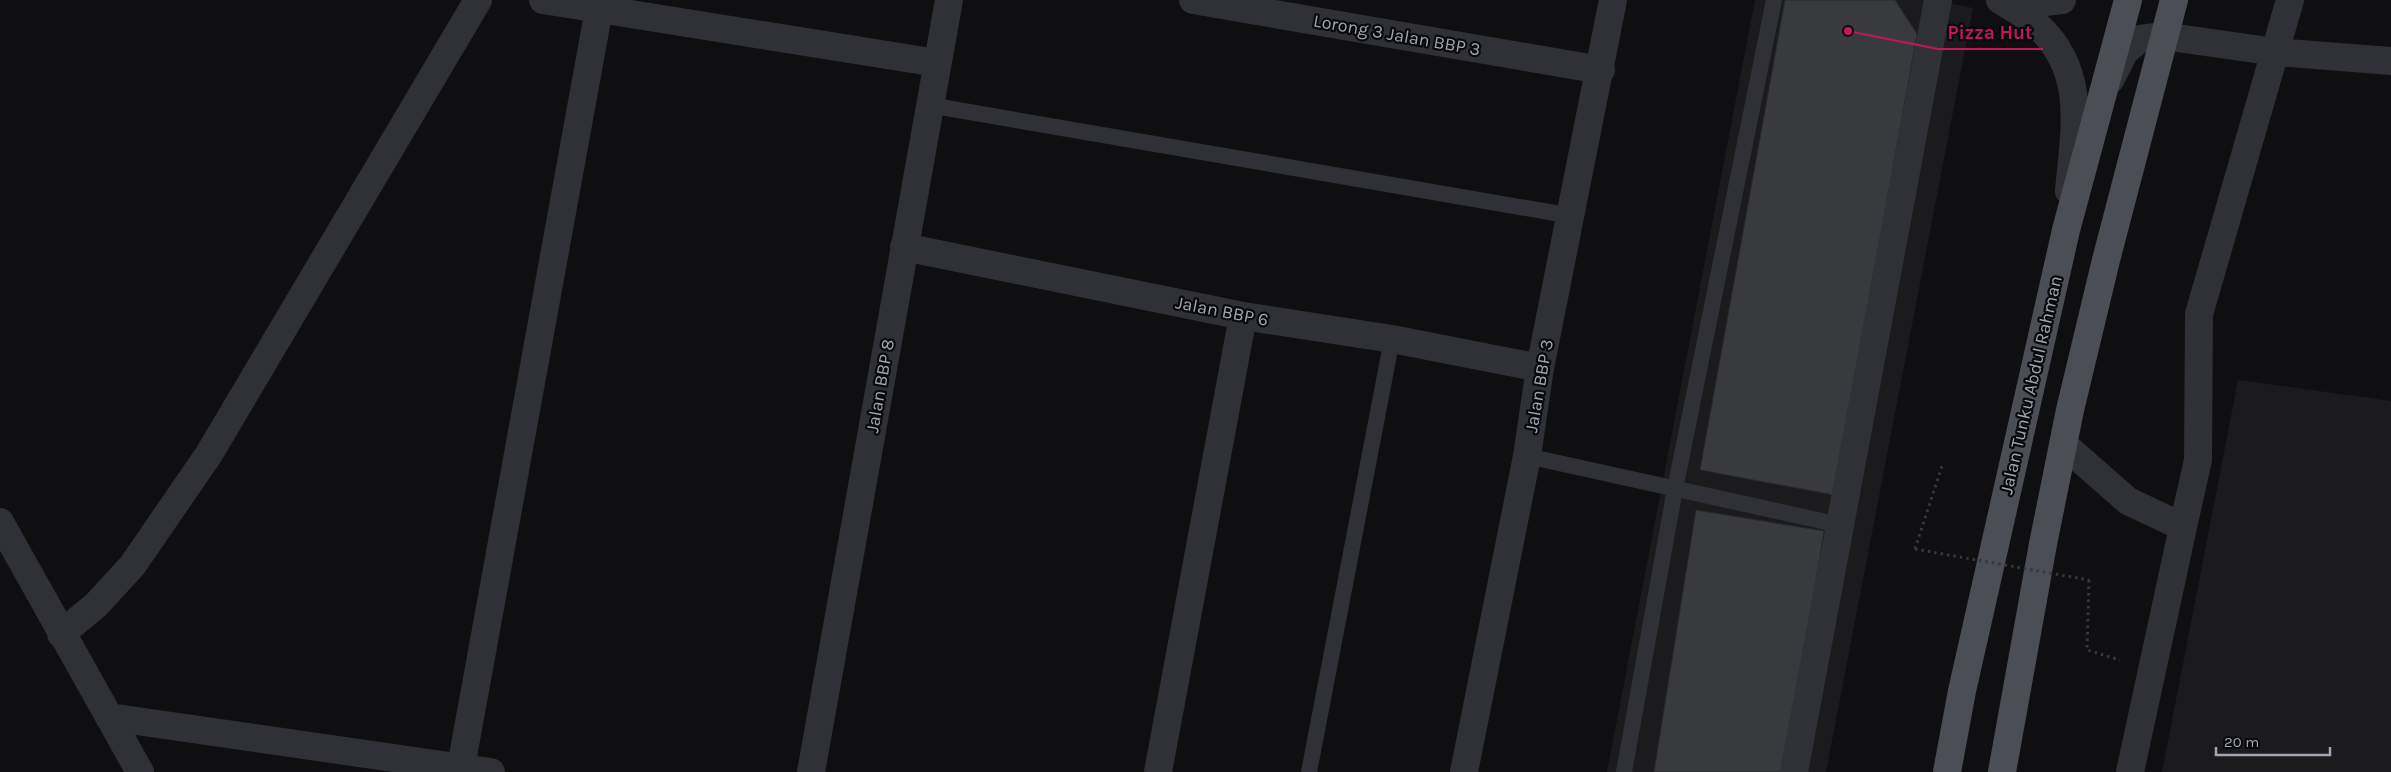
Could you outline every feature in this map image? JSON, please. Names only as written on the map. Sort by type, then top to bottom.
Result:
[{"type":"main road","name":"Jalan Tunku Abdul Rahman","points":[[1947,772],[1962,692],[2066,230],[2128,0]]},
{"type":"main road","points":[[2002,772],[2063,444],[2106,260],[2163,36],[2174,0]]},
{"type":"street","points":[[61,634],[96,605],[132,566],[209,454],[478,0]]},
{"type":"street","points":[[543,0],[938,63]]},
{"type":"street","name":"Jalan BBP 8","points":[[811,772],[904,247],[950,0]]},
{"type":"street","name":"Lorong 3 Jalan BBP 3","points":[[1193,0],[1601,70]]},
{"type":"street","name":"Jalan BBP 3","points":[[1464,772],[1527,456],[1540,368],[1601,70],[1613,0]]},
{"type":"street","points":[[1794,772],[1938,0]]},
{"type":"street","points":[[2000,0],[2038,25],[2058,48],[2071,75],[2076,108],[2066,230]]},
{"type":"street","points":[[2027,0],[2045,2],[2062,0]]},
{"type":"street","points":[[2130,772],[2198,460],[2199,314],[2290,0]]},
{"type":"street","points":[[461,767],[599,9]]},
{"type":"street","points":[[2103,92],[2125,52],[2140,38],[2163,36],[2276,52],[2391,61]]},
{"type":"street","name":"Jalan BBP 6","points":[[904,247],[1243,316],[1392,339],[1540,368]]},
{"type":"street","points":[[1158,772],[1243,316]]},
{"type":"street","points":[[2063,444],[2128,500],[2183,526]]},
{"type":"street","points":[[0,522],[61,634],[140,772]]},
{"type":"street","points":[[109,717],[491,772]]},
{"type":"lane","points":[[1624,772],[1675,489],[1774,0]]},
{"type":"lane","points":[[930,105],[1572,216]]},
{"type":"lane","points":[[1309,772],[1392,339]]},
{"type":"lane","points":[[1527,456],[1840,525]]},
{"type":"path","points":[[1942,466],[1915,549],[2088,580],[2088,650],[2152,669]]},
{"type":"shaded area","points":[[1755,0],[1932,0],[1973,8],[1826,772],[1607,772]]},
{"type":"shaded area","points":[[2238,380],[2391,401],[2391,772],[2162,772]]},
{"type":"building","points":[[1785,0],[1895,0],[1917,34],[1834,495],[1700,470]]},
{"type":"building","points":[[1696,510],[1824,531],[1785,772],[1654,772]]},
{"type":"place","name":"Pizza Hut","points":[[1848,31]]}]
